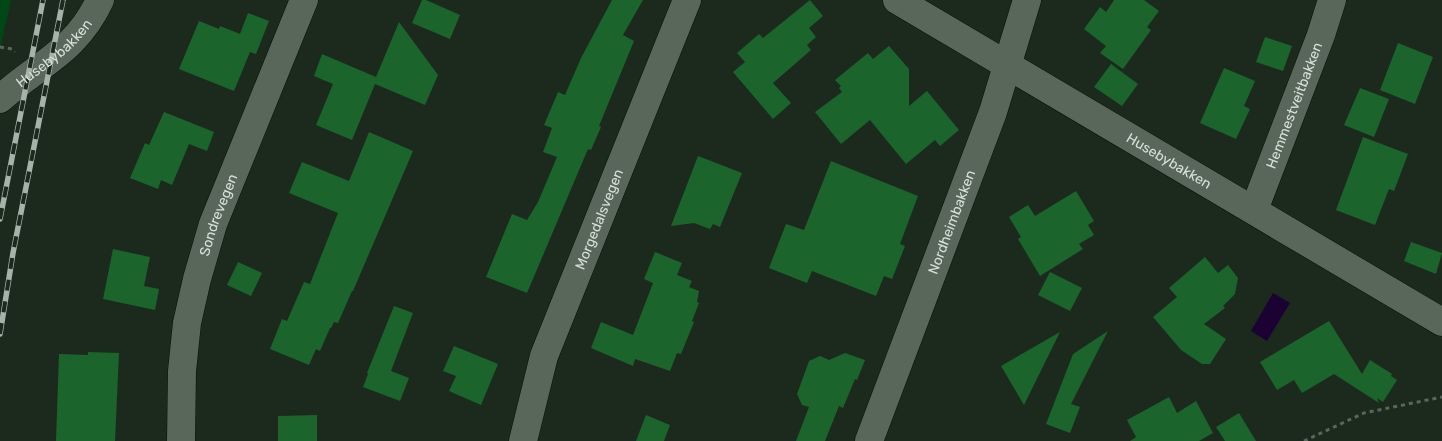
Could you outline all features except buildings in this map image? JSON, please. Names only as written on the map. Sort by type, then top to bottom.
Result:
[{"type":"street","name":"Husebybakken","points":[[0,99],[69,46],[89,21],[100,0]]},
{"type":"street","name":"Sondrevegen","points":[[181,441],[182,371],[186,333],[197,278],[214,224],[304,0]]},
{"type":"street","name":"Morgedalsvegen","points":[[523,441],[530,405],[544,356],[604,202],[687,0]]},
{"type":"street","name":"Husebybakken","points":[[897,0],[1442,322]]},
{"type":"street","name":"Nordheimbakken","points":[[869,441],[990,121],[1027,0]]},
{"type":"street","name":"Hemmestveitbakken","points":[[1254,210],[1321,36],[1332,0]]},
{"type":"path","points":[[1304,441],[1364,413],[1442,397]]},
{"type":"green space","points":[[0,0],[11,0],[0,49]]},
{"type":"shaded area","points":[[1273,293],[1290,303],[1267,341],[1251,331]]},
{"type":"railway","points":[[0,219],[43,0]]},
{"type":"railway","points":[[0,334],[13,253],[63,0]]}]
